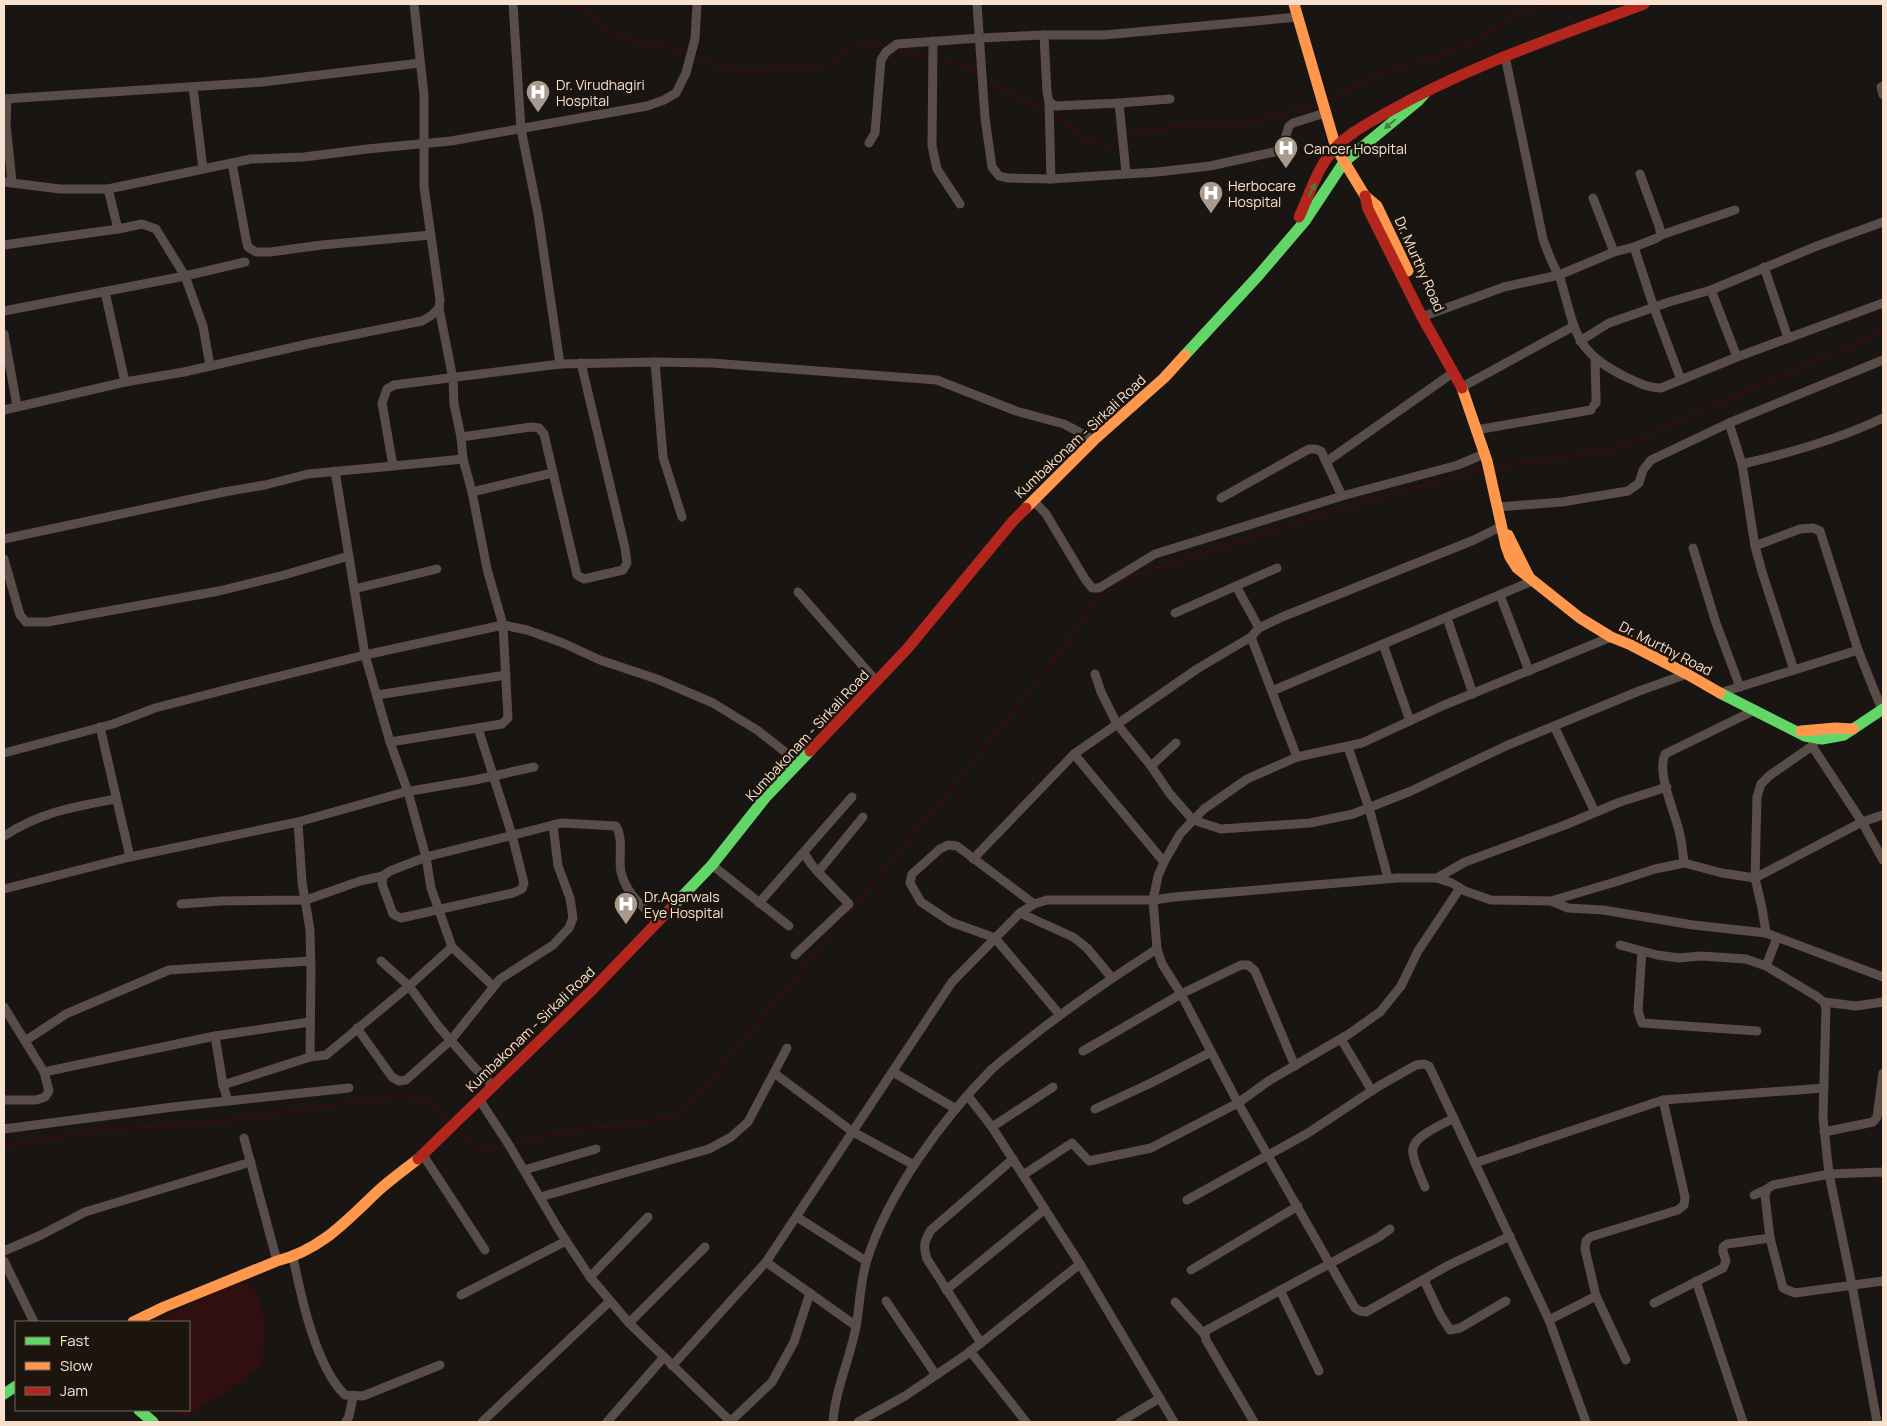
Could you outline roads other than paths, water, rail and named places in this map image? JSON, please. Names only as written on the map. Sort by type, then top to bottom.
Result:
[{"type":"main road","name":"Dr. Murthy Road","points":[[1294,4],[1336,148],[1365,196],[1368,209],[1421,315],[1462,387],[1486,458],[1503,527],[1518,551],[1531,580],[1580,618],[1611,637],[1631,645],[1814,742],[1838,737],[1855,729],[1882,710]]},
{"type":"main road","name":"Kumbakonam - Sirkali Road","points":[[1293,234],[1299,217],[1325,163],[1336,148],[1349,137],[1414,96],[1426,92],[1464,72],[1551,37],[1644,4]]},
{"type":"main road","name":"Kumbakonam - Sirkali Road","points":[[135,1321],[164,1307],[277,1261],[293,1257],[317,1245],[423,1154],[593,989],[712,865],[765,798],[907,649],[1013,521],[1033,500],[1061,476],[1094,440],[1164,378],[1305,221],[1344,162],[1418,101],[1426,92]]},
{"type":"main road","name":"Dr. Murthy Road","points":[[1365,196],[1378,206],[1417,288],[1440,349]]},
{"type":"main road","points":[[1796,732],[1835,728],[1855,729]]},
{"type":"main road","points":[[4,1394],[15,1387]]},
{"type":"main road","points":[[141,1411],[153,1422]]},
{"type":"street","points":[[390,742],[502,724],[508,718],[503,625],[487,569],[472,492],[463,459],[461,437],[454,404],[453,379],[439,308],[440,300],[424,187],[424,95],[414,4]]},
{"type":"street","points":[[513,4],[521,129],[538,214],[560,364]]},
{"type":"street","points":[[420,63],[262,82],[6,99],[8,182],[60,189],[108,189],[251,160],[304,157],[425,144],[647,106],[676,93],[686,73],[695,39],[697,4]]},
{"type":"street","points":[[977,4],[985,118],[992,168],[999,176],[1007,178],[1051,179],[1157,172],[1210,166],[1274,152],[1282,148],[1289,126],[1324,110]]},
{"type":"street","points":[[869,143],[875,133],[881,60],[886,52],[897,44],[1044,35],[1104,35],[1298,17]]},
{"type":"street","points":[[1044,35],[1049,102],[1051,179]]},
{"type":"street","points":[[933,41],[932,146],[937,169],[960,204]]},
{"type":"street","points":[[1505,56],[1538,221],[1549,254],[1559,275],[1580,341],[1595,360],[1650,388],[1661,388],[1737,357],[1883,303]]},
{"type":"street","points":[[1883,86],[1881,87],[1883,94]]},
{"type":"street","points":[[193,87],[203,169]]},
{"type":"street","points":[[1049,102],[1056,106],[1119,104],[1170,98]]},
{"type":"street","points":[[1119,104],[1126,173]]},
{"type":"street","points":[[232,163],[248,247],[256,252],[431,235]]},
{"type":"street","points":[[1640,174],[1661,235]]},
{"type":"street","points":[[108,189],[118,230]]},
{"type":"street","points":[[1593,198],[1614,252]]},
{"type":"street","points":[[1427,314],[1504,287],[1559,275],[1614,252],[1634,247],[1661,235],[1735,210]]},
{"type":"street","points":[[1580,341],[1609,323],[1711,290],[1817,246],[1883,222]]},
{"type":"street","points":[[4,245],[118,230],[142,224],[156,228],[185,276],[203,326],[210,366]]},
{"type":"street","points":[[1634,247],[1654,308],[1682,380]]},
{"type":"street","points":[[4,311],[185,276],[245,262]]},
{"type":"street","points":[[1764,268],[1788,338]]},
{"type":"street","points":[[1711,290],[1737,357]]},
{"type":"street","points":[[104,292],[124,382]]},
{"type":"street","points":[[4,410],[124,382],[210,366],[422,321],[439,308]]},
{"type":"street","points":[[1462,387],[1574,326]]},
{"type":"street","points":[[4,334],[17,406]]},
{"type":"street","points":[[1476,430],[1592,408],[1596,397],[1595,360]]},
{"type":"street","points":[[1498,507],[1562,502],[1628,491],[1639,483],[1643,470],[1651,460],[1729,423],[1883,360]]},
{"type":"street","points":[[655,362],[663,457],[682,517]]},
{"type":"street","points":[[461,437],[531,427],[539,428],[544,434],[577,575],[584,579],[623,570],[627,563],[625,548],[581,363]]},
{"type":"street","points":[[393,466],[382,403],[387,389],[394,385],[581,363],[712,363],[937,380],[1016,411],[1064,424],[1094,440]]},
{"type":"street","points":[[1326,462],[1454,372]]},
{"type":"street","points":[[1742,464],[1778,456],[1850,432],[1883,418]]},
{"type":"street","points":[[1729,423],[1742,464],[1755,546],[1794,670]]},
{"type":"street","points":[[1221,498],[1309,449],[1315,448],[1321,451],[1342,496]]},
{"type":"street","points":[[1033,500],[1046,514],[1085,579],[1092,588],[1099,588],[1155,554],[1342,496],[1486,458]]},
{"type":"street","points":[[4,539],[264,485],[308,474],[463,459]]},
{"type":"street","points":[[335,472],[365,655],[390,742],[408,792],[426,857],[431,888],[452,947],[493,986]]},
{"type":"street","points":[[472,492],[552,472]]},
{"type":"street","points":[[973,859],[1074,754],[1197,668],[1251,637],[1259,628],[1503,527]]},
{"type":"street","points":[[1755,546],[1800,529],[1813,528],[1820,531],[1858,650],[1882,710]]},
{"type":"street","points":[[1693,548],[1716,623],[1740,687]]},
{"type":"street","points":[[4,559],[20,615],[26,622],[32,623],[47,622],[218,591],[284,575],[349,556]]},
{"type":"street","points":[[1175,613],[1276,568]]},
{"type":"street","points":[[354,589],[437,569]]},
{"type":"street","points":[[1272,691],[1447,618],[1531,580]]},
{"type":"street","points":[[1236,586],[1259,628]]},
{"type":"street","points":[[798,592],[877,682]]},
{"type":"street","points":[[1500,595],[1528,671]]},
{"type":"street","points":[[1447,618],[1473,694]]},
{"type":"street","points":[[4,753],[100,727],[155,708],[365,655],[503,625],[527,630],[563,643],[600,660],[657,679],[713,703],[757,730],[798,762]]},
{"type":"street","points":[[1251,637],[1297,757]]},
{"type":"street","points":[[1510,1236],[1456,1261],[1366,1312],[1356,1308],[1238,1103],[1181,994],[1162,964],[1157,950],[1153,900],[1158,876],[1180,834],[1204,809],[1247,779],[1297,757],[1362,743],[1473,694],[1611,637]]},
{"type":"street","points":[[1383,644],[1410,721]]},
{"type":"street","points":[[1720,693],[1858,650]]},
{"type":"street","points":[[1095,674],[1101,692],[1117,724],[1151,766],[1170,794],[1193,820],[1221,829],[1310,823],[1353,814],[1411,791],[1508,745],[1639,691],[1687,674]]},
{"type":"street","points":[[377,695],[506,675]]},
{"type":"street","points":[[1684,863],[1680,835],[1662,760],[1665,754],[1752,710]]},
{"type":"street","points":[[1554,726],[1595,812]]},
{"type":"street","points":[[100,727],[130,857]]},
{"type":"street","points":[[383,876],[382,884],[392,914],[401,918],[513,894],[522,889],[524,883],[512,834],[478,728]]},
{"type":"street","points":[[1766,933],[1755,878],[1757,797],[1761,784],[1769,776],[1814,742],[1883,860]]},
{"type":"street","points":[[1151,766],[1176,743]]},
{"type":"street","points":[[1348,747],[1369,808],[1388,878]]},
{"type":"street","points":[[1074,754],[1164,862]]},
{"type":"street","points":[[4,889],[130,857],[298,822],[408,792],[534,767]]},
{"type":"street","points":[[1437,878],[1465,862],[1620,802],[1667,787]]},
{"type":"street","points":[[759,903],[852,797]]},
{"type":"street","points":[[4,836],[26,822],[68,808],[116,799]]},
{"type":"street","points":[[672,1366],[766,1262],[952,982],[1020,913],[1034,904],[1047,900],[1153,900],[1388,878],[1437,878],[1491,900],[1551,901],[1616,882],[1655,868],[1684,863],[1722,873],[1755,878],[1862,822],[1883,815]]},
{"type":"street","points":[[818,872],[863,817]]},
{"type":"street","points":[[298,822],[302,882],[306,900],[311,961],[310,1057]]},
{"type":"street","points":[[181,904],[221,901],[306,900],[360,881],[383,876],[390,871],[426,857],[562,823],[616,826],[620,840],[621,871],[628,891],[658,922]]},
{"type":"street","points":[[357,1028],[392,1077],[399,1081],[406,1080],[451,1040],[474,1014],[500,979],[553,945],[569,928],[573,918],[570,898],[558,866],[553,825]]},
{"type":"street","points":[[1034,904],[957,846],[948,845],[940,849],[912,874],[910,883],[922,902],[951,922],[995,938],[1060,1016]]},
{"type":"street","points":[[795,955],[849,904],[818,872],[804,853]]},
{"type":"street","points":[[712,865],[789,926]]},
{"type":"street","points":[[1023,1175],[1072,1144],[1089,1162],[1151,1148],[1238,1103],[1270,1080],[1341,1039],[1380,1012],[1401,986],[1418,951],[1460,888]]},
{"type":"street","points":[[1551,901],[1568,908],[1603,910],[1693,925],[1766,933],[1883,977]]},
{"type":"street","points":[[1020,913],[1073,937],[1087,948],[1112,978]]},
{"type":"street","points":[[1766,966],[1777,938]]},
{"type":"street","points":[[1620,945],[1678,958],[1701,956],[1746,959],[1766,966],[1824,1002],[1856,1006],[1883,1002]]},
{"type":"street","points":[[223,1085],[310,1057],[326,1054],[409,986],[452,947]]},
{"type":"street","points":[[833,1422],[834,1407],[856,1326],[866,1261],[885,1216],[914,1165],[956,1109],[993,1068],[1112,978],[1157,950]]},
{"type":"street","points":[[1642,951],[1638,1011],[1642,1024],[1757,1031]]},
{"type":"street","points":[[25,1041],[66,1014],[168,970],[311,961]]},
{"type":"street","points":[[382,962],[409,986],[451,1040],[493,1086]]},
{"type":"street","points":[[1083,1051],[1181,994],[1241,965],[1248,965],[1252,967],[1295,1066]]},
{"type":"street","points":[[1824,1002],[1826,1020],[1823,1118],[1829,1174],[1877,1422]]},
{"type":"street","points":[[4,1007],[44,1072],[49,1091],[45,1097],[36,1100],[4,1100]]},
{"type":"street","points":[[44,1072],[215,1036],[310,1022]]},
{"type":"street","points":[[215,1036],[223,1085],[228,1101]]},
{"type":"street","points":[[1341,1039],[1372,1091]]},
{"type":"street","points":[[540,1197],[709,1149],[731,1137],[748,1122],[787,1048]]},
{"type":"street","points":[[1095,1109],[1212,1052]]},
{"type":"street","points":[[1188,1200],[1308,1133],[1416,1065],[1424,1064],[1429,1066],[1549,1320],[1586,1422]]},
{"type":"street","points":[[892,1072],[956,1109]]},
{"type":"street","points":[[774,1073],[853,1132],[914,1165]]},
{"type":"street","points":[[1824,1132],[1873,1122],[1877,1117],[1883,1073]]},
{"type":"street","points":[[992,1127],[1053,1087]]},
{"type":"street","points":[[4,1128],[349,1088]]},
{"type":"street","points":[[1476,1163],[1663,1100],[1824,1088]]},
{"type":"street","points":[[968,1096],[992,1127],[1080,1264],[1174,1422]]},
{"type":"street","points":[[479,1099],[590,1278],[629,1323],[731,1421],[772,1382],[794,1342],[810,1292]]},
{"type":"street","points":[[1626,1360],[1596,1296],[1585,1249],[1586,1241],[1590,1237],[1678,1210],[1684,1205],[1685,1197],[1663,1100]]},
{"type":"street","points":[[1425,1187],[1412,1153],[1413,1146],[1422,1136],[1454,1118]]},
{"type":"street","points":[[244,1138],[277,1261]]},
{"type":"street","points":[[524,1170],[596,1149]]},
{"type":"street","points":[[423,1154],[485,1250]]},
{"type":"street","points":[[981,1344],[927,1260],[923,1249],[925,1240],[931,1230],[1013,1159]]},
{"type":"street","points":[[4,1251],[41,1235],[85,1212],[251,1162]]},
{"type":"street","points":[[1754,1195],[1773,1185],[1829,1174],[1883,1172]]},
{"type":"street","points":[[1767,1189],[1765,1196],[1770,1238],[1783,1288],[1795,1293],[1883,1281]]},
{"type":"street","points":[[1191,1270],[1298,1206]]},
{"type":"street","points":[[946,1290],[1044,1209]]},
{"type":"street","points":[[590,1278],[648,1217]]},
{"type":"street","points":[[797,1217],[866,1261]]},
{"type":"street","points":[[1205,1335],[1211,1326],[1380,1238],[1390,1229]]},
{"type":"street","points":[[1654,1303],[1723,1268],[1725,1264],[1723,1252],[1727,1244],[1770,1238]]},
{"type":"street","points":[[461,1295],[566,1240]]},
{"type":"street","points":[[629,1323],[706,1247]]},
{"type":"street","points":[[293,1257],[307,1318],[336,1385],[345,1395],[353,1397],[362,1396],[440,1365]]},
{"type":"street","points":[[4,1261],[34,1321]]},
{"type":"street","points":[[766,1262],[856,1326]]},
{"type":"street","points":[[858,1422],[905,1396],[981,1344],[1080,1264]]},
{"type":"street","points":[[1424,1280],[1450,1330],[1460,1328],[1506,1301]]},
{"type":"street","points":[[1696,1281],[1743,1422]]},
{"type":"street","points":[[1280,1290],[1319,1371]]},
{"type":"street","points":[[1549,1320],[1596,1296]]},
{"type":"street","points":[[886,1301],[936,1375]]},
{"type":"street","points":[[482,1422],[609,1302]]},
{"type":"street","points":[[1175,1302],[1205,1335],[1206,1340],[1254,1422]]},
{"type":"street","points":[[970,1351],[1026,1422]]},
{"type":"street","points":[[607,1422],[664,1357]]},
{"type":"street","points":[[346,1422],[353,1397]]},
{"type":"street","points":[[1120,1422],[1160,1398]]},
{"type":"waterway","points":[[567,4],[577,6],[614,33],[635,42],[653,43],[688,54]]},
{"type":"waterway","points":[[1325,101],[1374,77],[1471,43],[1524,11],[1589,4]]},
{"type":"waterway","points":[[693,55],[731,71],[760,71],[798,66],[818,67],[834,62],[864,40],[888,47]]},
{"type":"waterway","points":[[895,49],[968,67],[980,76]]},
{"type":"waterway","points":[[984,79],[1046,111]]},
{"type":"waterway","points":[[1125,137],[1181,125],[1252,123],[1318,104]]},
{"type":"waterway","points":[[1053,115],[1086,139],[1109,147],[1120,139]]},
{"type":"waterway","points":[[1491,467],[1611,451],[1883,331]]},
{"type":"waterway","points":[[512,1144],[582,1128],[620,1126],[671,1117],[706,1085],[956,783],[1051,664],[1093,605],[1125,578],[1391,494],[1483,469]]},
{"type":"waterway","points":[[4,1146],[99,1130],[211,1123],[401,1095],[433,1104],[449,1122]]},
{"type":"waterway","points":[[456,1130],[468,1141],[479,1146],[507,1145]]},
{"type":"place","name":"Dr. Virudhagiri Hospital","points":[[538,113]]},
{"type":"place","name":"Cancer Hospital","points":[[1286,169]]},
{"type":"place","name":"Herbocare Hospital","points":[[1211,214]]},
{"type":"place","name":"Dr.Agarwals Eye Hospital","points":[[626,925]]}]
